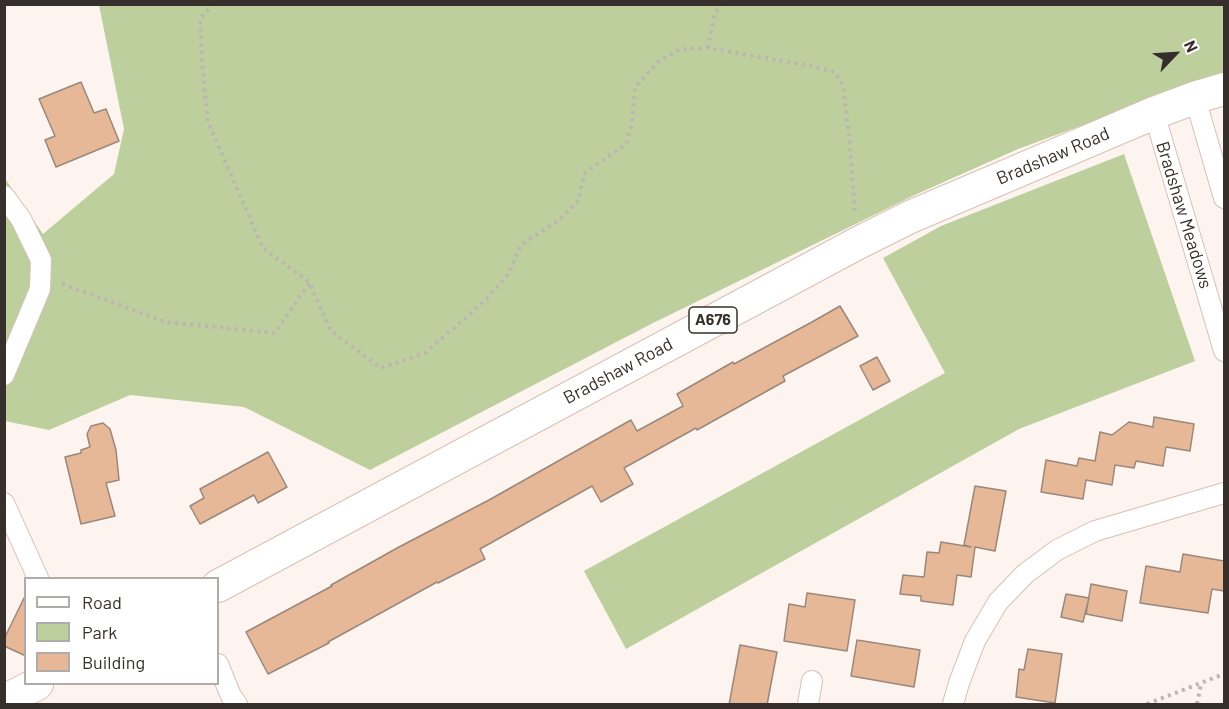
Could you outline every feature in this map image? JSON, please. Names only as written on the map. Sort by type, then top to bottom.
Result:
[{"type":"main road","name":"Bradshaw Road","points":[[219,585],[910,217],[1154,113],[1224,89]]},
{"type":"main road","points":[[4,701],[35,685]]},
{"type":"street","points":[[1195,98],[1224,198]]},
{"type":"street","name":"Bradshaw Meadows","points":[[1154,113],[1224,351]]},
{"type":"street","points":[[4,196],[21,219],[41,260],[40,289],[4,375]]},
{"type":"street","points":[[953,705],[975,641],[998,602],[1025,574],[1057,550],[1095,531],[1224,493]]},
{"type":"street","points":[[4,503],[37,577]]},
{"type":"street","points":[[219,666],[237,705]]},
{"type":"street","points":[[808,705],[812,681]]},
{"type":"path","points":[[214,4],[200,19],[208,122],[263,248],[309,282],[331,331],[381,368],[425,353],[484,301],[508,274],[521,245],[559,220],[577,203],[585,173],[626,144],[632,123],[635,87],[658,62],[680,49],[708,48],[835,72],[843,86],[858,243]]},
{"type":"path","points":[[708,48],[715,13],[723,4]]},
{"type":"path","points":[[40,289],[53,295],[58,283],[166,322],[275,333],[309,282]]},
{"type":"path","points":[[1147,705],[1224,675]]},
{"type":"path","points":[[1197,705],[1201,684]]},
{"type":"green space","points":[[99,5],[1224,5],[1224,75],[1018,149],[917,194],[653,323],[370,470],[244,407],[130,395],[49,430],[5,421],[4,177],[43,234],[114,174],[124,129]]},
{"type":"green space","points":[[1124,154],[1195,361],[1019,429],[626,649],[584,571],[945,373],[883,258],[941,226]]},
{"type":"building","points":[[81,82],[94,113],[106,109],[119,141],[56,167],[45,140],[55,136],[39,99]]},
{"type":"building","points":[[840,306],[858,336],[783,376],[785,381],[624,468],[633,484],[601,502],[592,486],[480,549],[485,559],[437,582],[329,643],[268,674],[246,632],[631,420],[637,431],[683,406],[677,394]]},
{"type":"building","points":[[877,357],[890,381],[873,390],[860,366]]},
{"type":"building","points":[[1154,417],[1194,424],[1190,451],[1166,447],[1163,466],[1136,461],[1134,468],[1115,465],[1112,485],[1086,480],[1083,499],[1041,492],[1046,460],[1077,466],[1079,458],[1095,461],[1100,432],[1112,435],[1129,422],[1153,427]]},
{"type":"building","points":[[103,423],[110,429],[116,450],[119,480],[106,483],[115,516],[81,524],[65,457],[81,453],[81,450],[90,447],[87,434],[91,426]]},
{"type":"building","points":[[268,452],[287,487],[258,503],[254,495],[200,524],[190,506],[204,498],[200,489]]},
{"type":"building","points":[[975,486],[1006,491],[995,551],[975,547],[971,577],[957,575],[953,605],[921,601],[921,596],[900,594],[903,575],[924,577],[927,552],[939,553],[941,542],[971,547],[964,545]]},
{"type":"building","points":[[1183,554],[1224,561],[1224,591],[1212,589],[1208,613],[1140,603],[1146,566],[1180,572]]},
{"type":"building","points":[[1091,584],[1127,591],[1122,621],[1086,614]]},
{"type":"building","points":[[807,593],[855,600],[847,651],[784,641],[789,604],[805,607]]},
{"type":"building","points":[[1066,594],[1089,598],[1083,622],[1061,617]]},
{"type":"building","points":[[24,598],[24,655],[4,646],[4,639]]},
{"type":"building","points":[[857,640],[920,650],[914,687],[851,676]]},
{"type":"building","points":[[740,645],[777,652],[767,705],[729,705]]},
{"type":"building","points":[[1028,649],[1062,654],[1055,703],[1016,697],[1019,669],[1024,670]]}]
